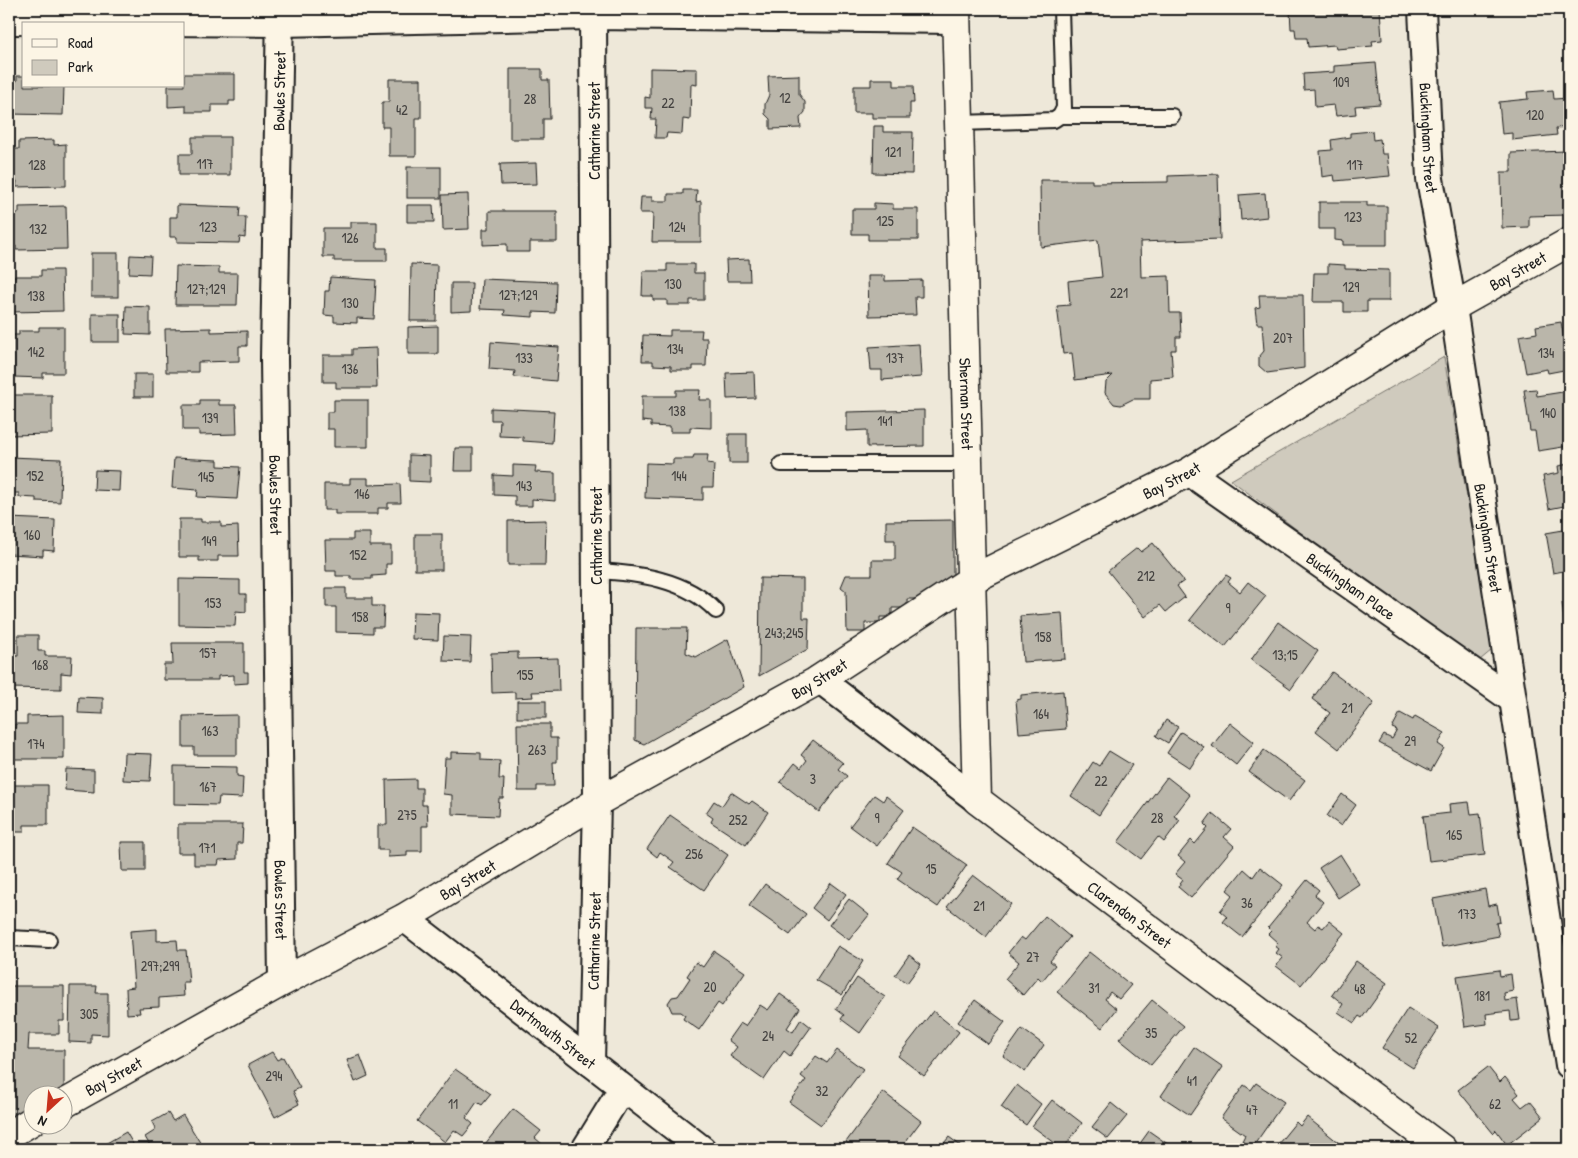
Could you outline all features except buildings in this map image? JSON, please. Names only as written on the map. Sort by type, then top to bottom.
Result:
[{"type":"main road","name":"Sherman Street","points":[[956,14],[977,800]]},
{"type":"main road","name":"Bay Street","points":[[72,1099],[282,982],[404,918],[597,802],[819,679],[971,580],[1189,472],[1453,307],[1569,242]]},
{"type":"main road","name":"Clarendon Street","points":[[977,800],[1442,1149]]},
{"type":"main road","points":[[9,1135],[22,1128]]},
{"type":"street","name":"Buckingham Street","points":[[1422,9],[1430,179],[1453,307],[1569,1065]]},
{"type":"street","points":[[9,21],[593,12],[956,14]]},
{"type":"street","name":"Catharine Street","points":[[591,1063],[597,802],[593,12]]},
{"type":"street","name":"Bowles Street","points":[[280,16],[274,359],[282,982]]},
{"type":"street","name":"Buckingham Place","points":[[1189,472],[1512,700]]},
{"type":"street","name":"Clarendon Street","points":[[819,679],[977,800]]},
{"type":"street","name":"Dartmouth Street","points":[[404,918],[622,1089],[702,1149]]},
{"type":"street","points":[[585,1149],[622,1089]]},
{"type":"lane","points":[[959,122],[1027,122],[1054,120],[1060,116],[1064,108],[1061,9]]},
{"type":"lane","points":[[1060,116],[1172,116]]},
{"type":"lane","points":[[781,464],[968,464]]},
{"type":"lane","points":[[596,571],[624,572],[664,581],[694,592],[704,598],[716,611]]},
{"type":"lane","points":[[9,938],[49,940]]},
{"type":"green space","points":[[1444,357],[1492,650],[1480,660],[1468,659],[1231,480]]}]
